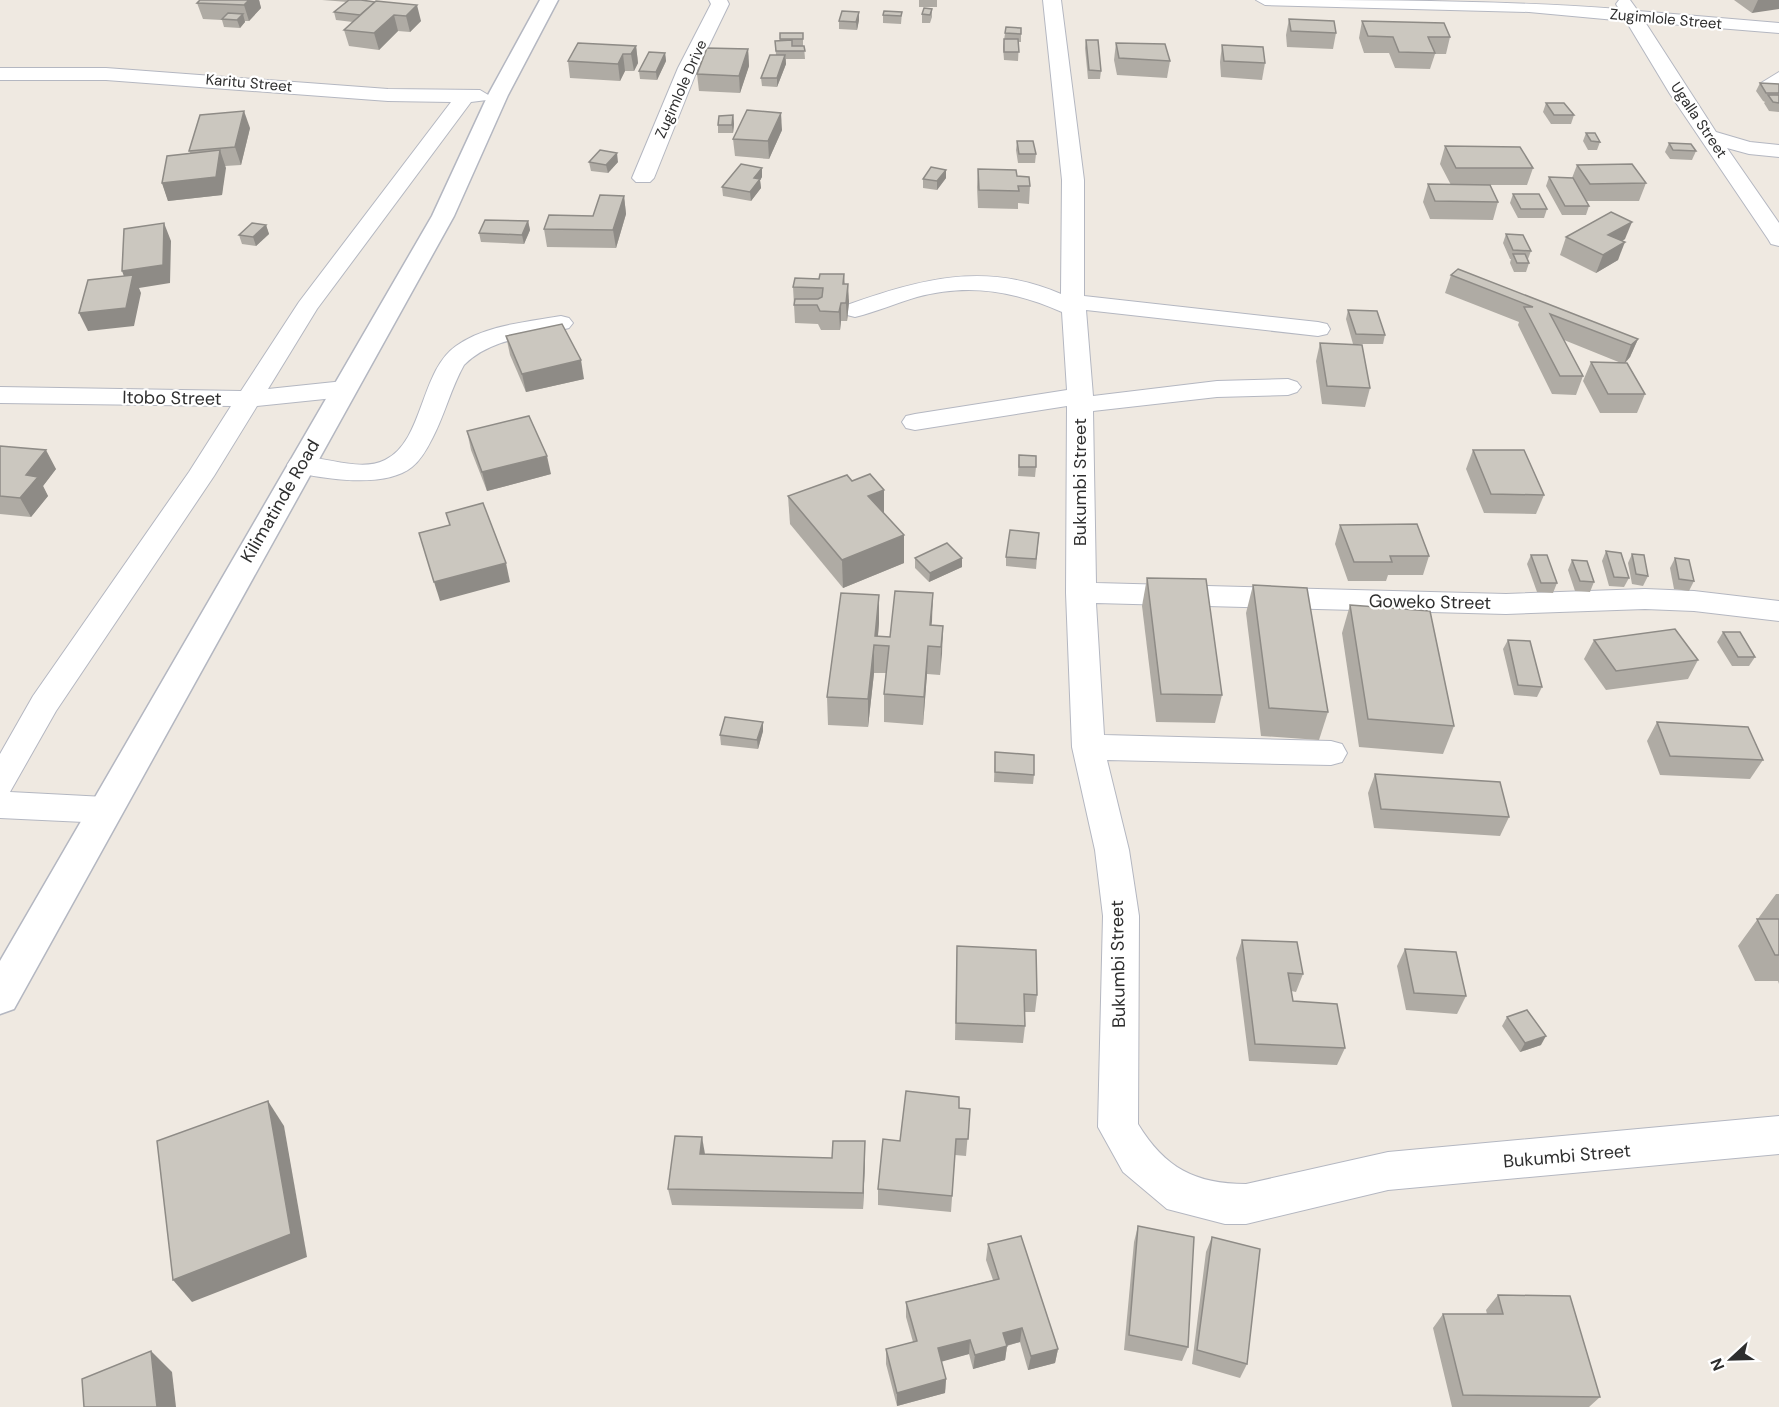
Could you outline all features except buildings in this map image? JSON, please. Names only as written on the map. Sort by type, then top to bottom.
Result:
[{"type":"main road","name":"Kilimatinde Road","points":[[0,997],[443,216],[498,95],[549,0]]},
{"type":"street","name":"Zugimlole Drive","points":[[643,178],[688,68],[720,4],[718,0]]},
{"type":"street","name":"Bukumbi Street","points":[[1052,0],[1073,180],[1073,306],[1080,400],[1081,593],[1088,747],[1112,850],[1121,916],[1118,1127],[1137,1159],[1182,1195],[1225,1204],[1246,1204],[1388,1171],[1779,1135]]},
{"type":"street","name":"Zugimlole Street","points":[[1265,0],[1529,7],[1779,28]]},
{"type":"street","name":"Ugalla Street","points":[[1622,0],[1680,94],[1779,239]]},
{"type":"street","name":"Karitu Street","points":[[0,74],[106,74],[388,95],[465,97],[498,95]]},
{"type":"street","points":[[0,783],[44,704],[200,476],[307,307],[465,97]]},
{"type":"street","points":[[1710,137],[1749,148],[1779,152]]},
{"type":"street","points":[[855,310],[921,287],[953,281],[979,280],[1038,293],[1073,306],[1318,329]]},
{"type":"street","points":[[300,465],[348,471],[391,469],[404,461],[424,429],[455,360],[471,347],[500,336],[561,323]]},
{"type":"street","points":[[915,422],[1042,400],[1080,400],[1100,404],[1217,389],[1288,387]]},
{"type":"street","name":"Itobo Street","points":[[0,394],[248,399],[344,388]]},
{"type":"street","name":"Goweko Street","points":[[1081,593],[1506,604],[1645,599],[1694,601],[1779,611]]},
{"type":"street","points":[[1088,747],[1332,753]]},
{"type":"street","points":[[0,806],[105,810]]}]
